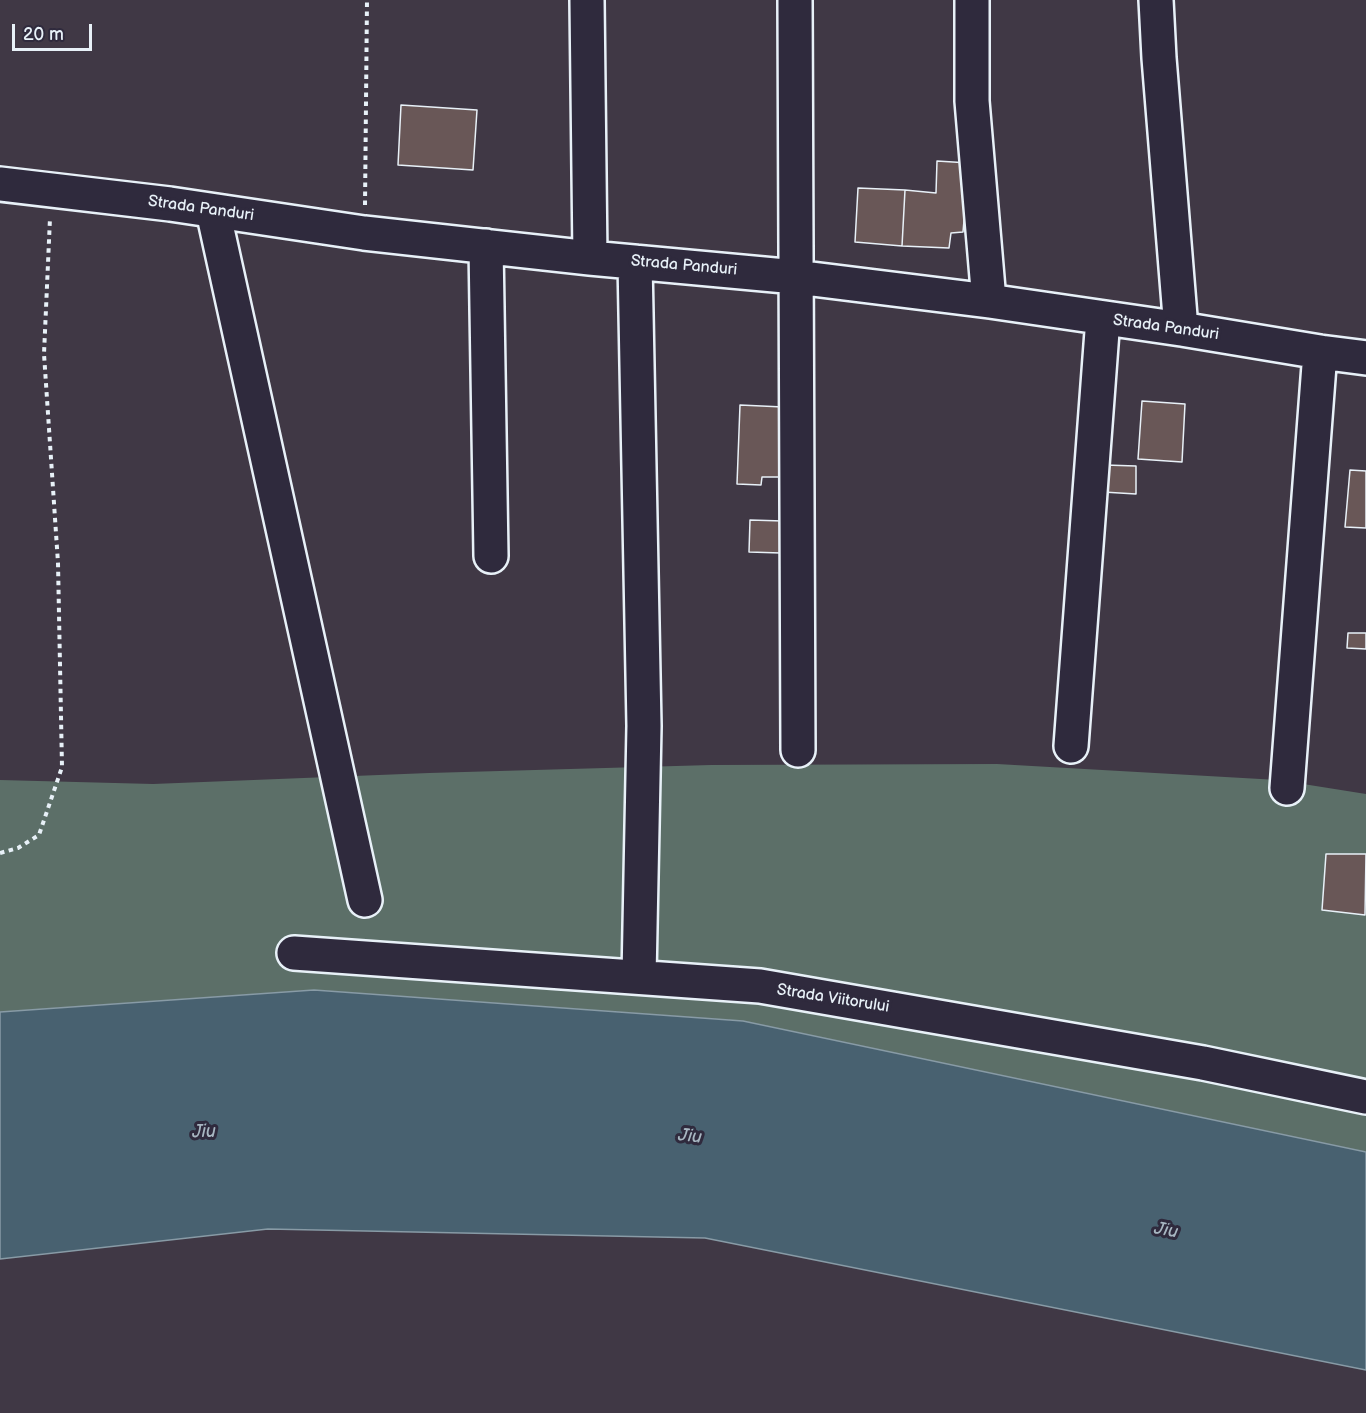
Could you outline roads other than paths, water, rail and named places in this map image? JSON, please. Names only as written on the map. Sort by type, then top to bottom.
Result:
[{"type":"street","points":[[587,0],[590,258]]},
{"type":"street","points":[[795,0],[798,750]]},
{"type":"street","points":[[972,0],[972,101],[989,301]]},
{"type":"street","points":[[1156,0],[1181,329]]},
{"type":"street","name":"Strada Panduri","points":[[0,184],[364,233],[590,258],[796,277],[989,301],[1366,358]]},
{"type":"street","points":[[213,211],[365,900]]},
{"type":"street","points":[[486,246],[491,556]]},
{"type":"street","points":[[635,262],[644,726],[639,977]]},
{"type":"street","points":[[1071,746],[1103,318]]},
{"type":"street","points":[[1287,788],[1320,352]]},
{"type":"street","name":"Strada Viitorului","points":[[294,953],[760,986],[1203,1063],[1366,1097]]},
{"type":"water","name":"Jiu","points":[[314,990],[743,1021],[1366,1152],[1366,1370],[705,1238],[268,1229],[0,1259],[0,1012]]}]
